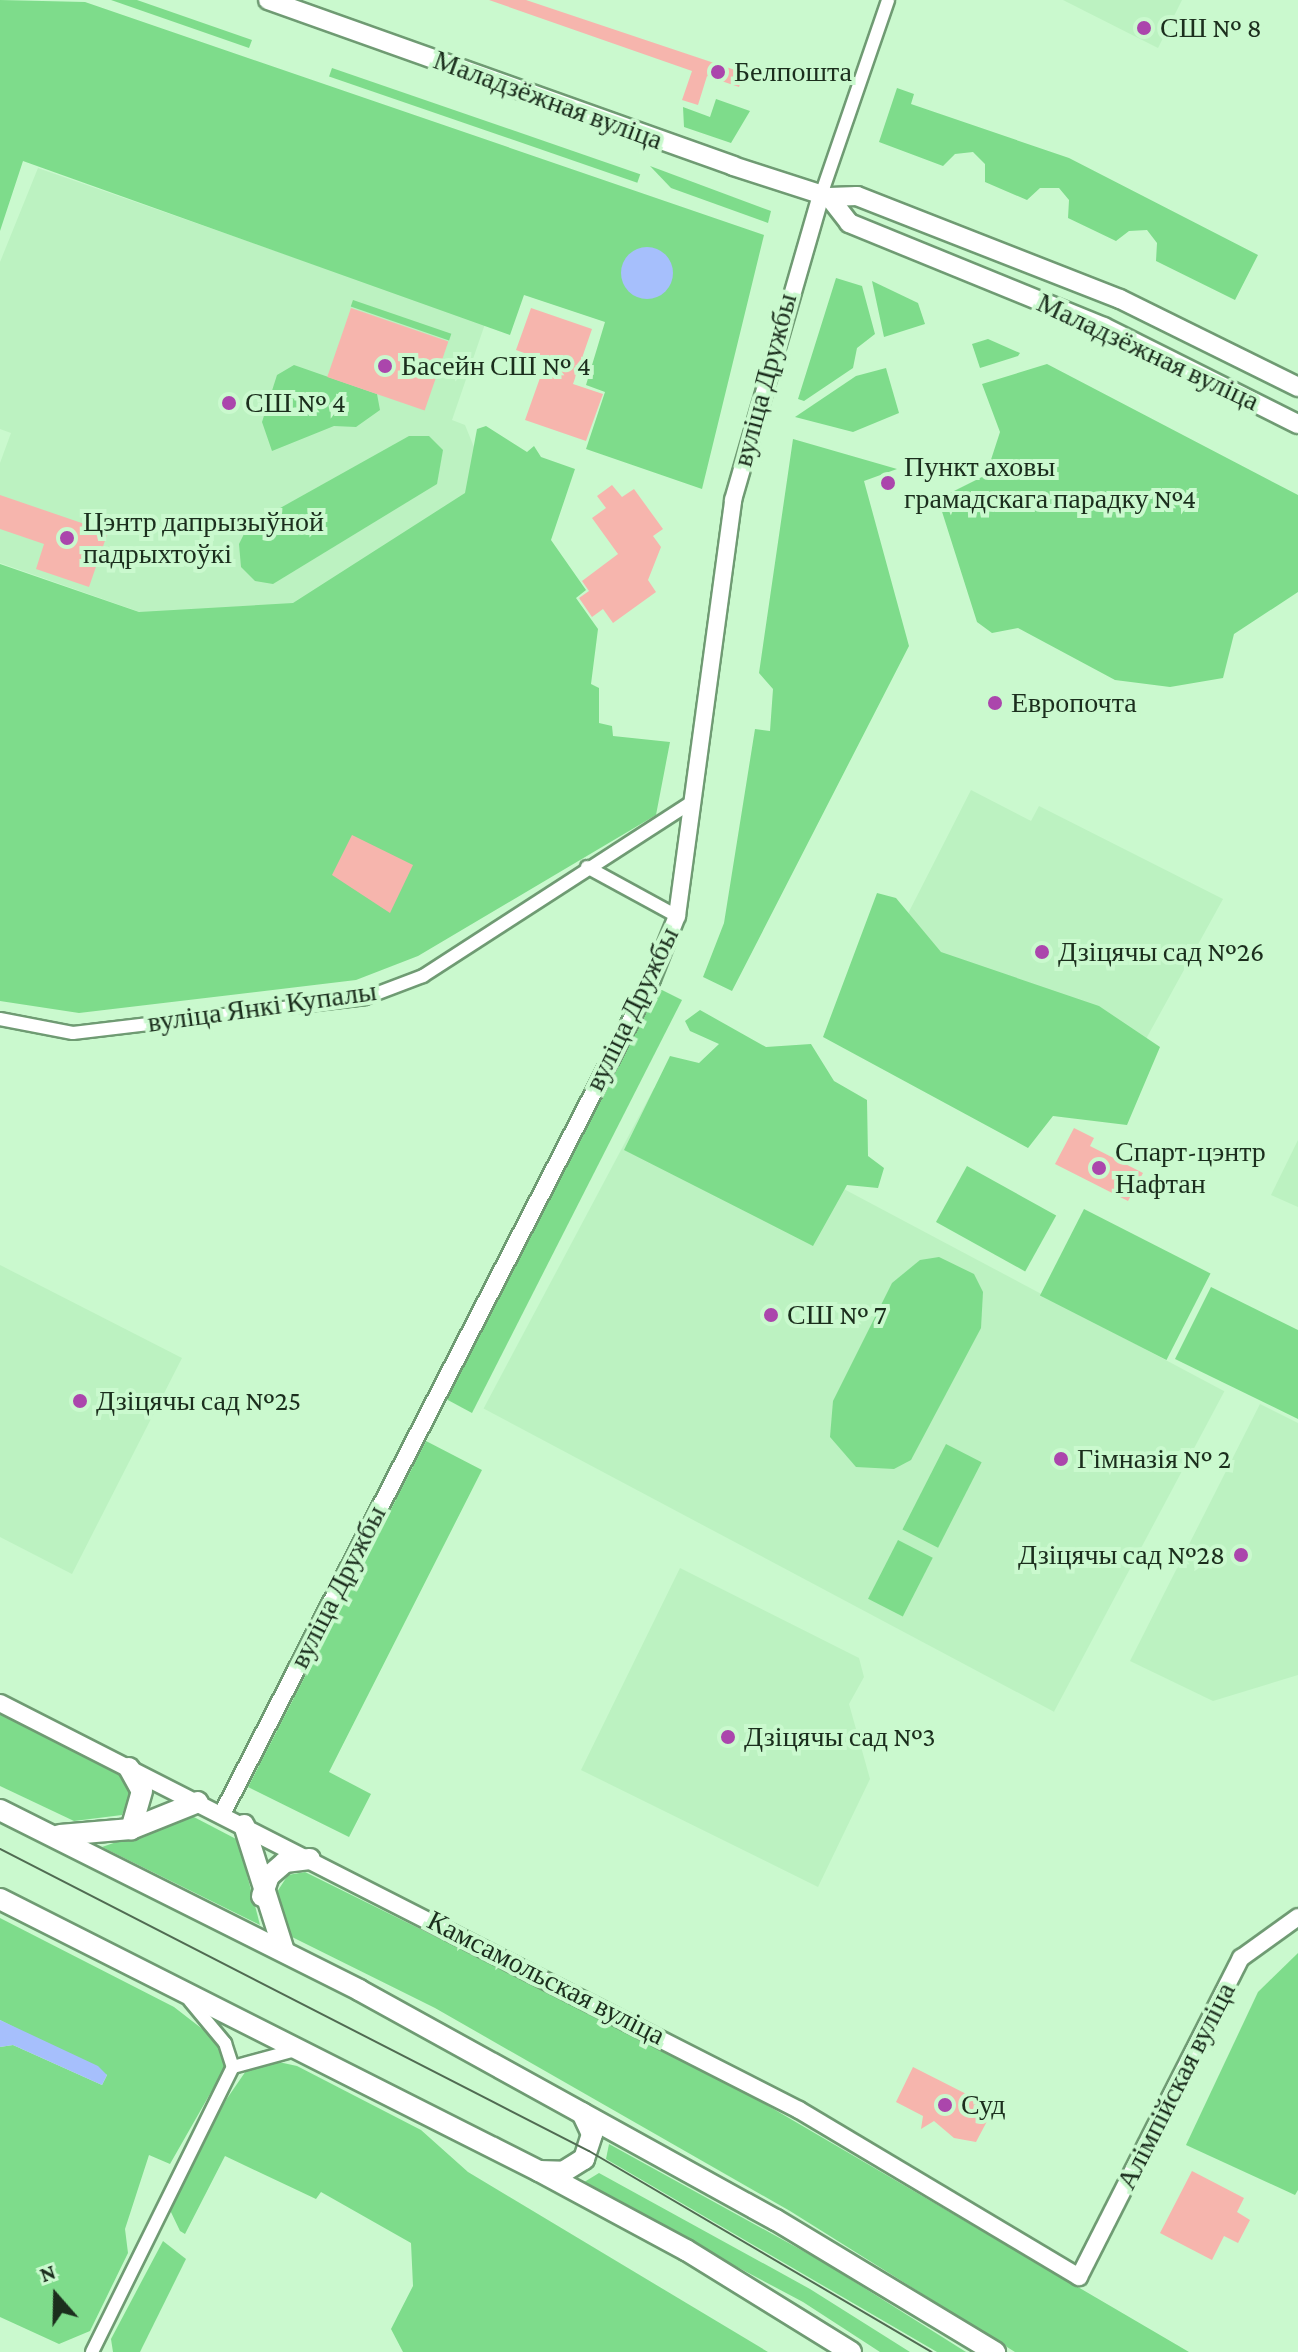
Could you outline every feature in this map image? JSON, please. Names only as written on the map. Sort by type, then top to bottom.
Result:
[{"type":"main road","name":"Маладзёжная вуліца","points":[[268,0],[825,196],[857,196],[984,243],[1120,299],[1298,387]]},
{"type":"main road","name":"Маладзёжная вуліца","points":[[825,196],[849,223],[1104,327],[1298,424]]},
{"type":"main road","points":[[129,1768],[142,1791],[131,1829]]},
{"type":"main road","points":[[52,1835],[131,1829],[198,1802]]},
{"type":"main road","points":[[0,1810],[284,1951],[582,2113],[995,2352]]},
{"type":"main road","points":[[244,1825],[262,1896],[284,1951]]},
{"type":"main road","points":[[262,1896],[285,1862],[310,1859]]},
{"type":"main road","points":[[0,1899],[539,2171],[686,2250],[851,2352]]},
{"type":"main road","points":[[539,2171],[563,2172],[584,2159],[592,2134],[582,2113]]},
{"type":"street","name":"вуліца Дружбы","points":[[222,1814],[652,979],[677,916],[733,500],[888,0]]},
{"type":"street","name":"вуліца Янкі Купалы","points":[[0,1019],[73,1033],[365,998],[423,976],[693,801]]},
{"type":"street","points":[[587,867],[677,916]]},
{"type":"street","name":"Камсамольская вуліца","points":[[0,1703],[799,2110],[1079,2277]]},
{"type":"street","name":"Алімпійская вуліца","points":[[1079,2277],[1241,1958],[1298,1917]]},
{"type":"street","points":[[180,1992],[217,2031],[233,2067]]},
{"type":"street","points":[[92,2352],[233,2067],[270,2052],[303,2052]]},
{"type":"shaded area","name":"СШ № 8","points":[[1063,0],[1182,0],[1158,48]]},
{"type":"shaded area","name":"СШ № 4","points":[[38,168],[485,324],[452,420],[465,425],[491,489],[257,653],[0,563],[0,463],[11,433],[0,429],[0,262]]},
{"type":"shaded area","name":"Дзіцячы сад №26","points":[[971,790],[1031,821],[1039,806],[1223,899],[1102,1119],[862,1004]]},
{"type":"shaded area","name":"СШ № 7","points":[[654,1088],[1224,1391],[1054,1712],[484,1409]]},
{"type":"shaded area","points":[[1298,1140],[1298,1207],[1271,1195]]},
{"type":"shaded area","name":"Дзіцячы сад №25","points":[[0,1265],[182,1358],[72,1574],[0,1537]]},
{"type":"shaded area","name":"Дзіцячы сад №28","points":[[1260,1404],[1298,1423],[1298,1675],[1213,1701],[1130,1661]]},
{"type":"shaded area","name":"Дзіцячы сад №3","points":[[680,1568],[859,1658],[864,1677],[849,1704],[870,1779],[818,1887],[581,1770]]},
{"type":"green space","points":[[0,0],[85,2],[764,235],[702,489],[586,449],[605,392],[586,385],[605,322],[524,295],[510,335],[23,161],[0,231]]},
{"type":"green space","points":[[111,0],[137,0],[252,40],[249,48]]},
{"type":"green space","points":[[332,68],[640,174],[637,183],[329,77]]},
{"type":"green space","points":[[897,88],[914,94],[911,104],[1069,158],[1258,255],[1235,300],[1156,261],[1157,243],[1147,230],[1129,231],[1116,241],[1068,218],[1069,200],[1059,188],[1040,188],[1027,200],[985,182],[985,164],[973,152],[955,154],[943,166],[879,142]]},
{"type":"green space","points":[[716,99],[750,111],[731,143],[684,127],[683,107],[710,117]]},
{"type":"green space","points":[[650,166],[771,211],[768,223],[671,188]]},
{"type":"green space","points":[[836,278],[862,286],[875,334],[857,348],[853,368],[804,401],[798,399]]},
{"type":"green space","points":[[872,281],[918,303],[925,324],[884,337]]},
{"type":"green space","points":[[353,300],[451,334],[449,340],[351,307]]},
{"type":"green space","points":[[988,339],[1020,353],[980,368],[972,344]]},
{"type":"green space","points":[[1047,364],[1298,495],[1298,592],[1234,634],[1223,678],[1170,687],[1115,680],[1018,628],[992,633],[977,622],[938,499],[986,475],[1000,432],[982,384]]},
{"type":"green space","points":[[294,365],[377,394],[380,410],[356,427],[334,426],[272,451],[262,422],[277,375]]},
{"type":"green space","points":[[886,368],[899,413],[853,432],[795,417],[856,376]]},
{"type":"green space","points":[[486,426],[527,452],[534,446],[541,457],[575,469],[551,540],[586,590],[576,598],[598,629],[591,684],[599,688],[599,723],[612,726],[613,736],[670,742],[656,815],[418,956],[356,980],[79,1013],[0,1001],[0,564],[139,612],[293,603],[465,493],[477,429]]},
{"type":"green space","points":[[409,436],[429,436],[443,450],[437,484],[273,584],[255,581],[241,567],[239,544],[248,526]]},
{"type":"green space","points":[[793,439],[897,469],[864,481],[909,646],[732,991],[703,977],[724,923],[755,729],[770,731],[773,689],[759,673]]},
{"type":"green space","points":[[877,893],[896,898],[941,952],[1099,1006],[1160,1047],[1127,1125],[1053,1116],[1028,1148],[823,1037]]},
{"type":"green space","points":[[662,990],[682,1000],[472,1413],[446,1399],[653,994]]},
{"type":"green space","points":[[700,1010],[766,1047],[811,1044],[834,1081],[867,1100],[868,1156],[884,1168],[878,1188],[847,1185],[813,1246],[624,1150],[670,1056],[699,1063],[719,1044],[690,1031],[685,1021]]},
{"type":"green space","points":[[967,1166],[1056,1215],[1025,1271],[936,1222]]},
{"type":"green space","points":[[1084,1209],[1211,1273],[1166,1360],[1040,1295]]},
{"type":"green space","points":[[939,1257],[974,1274],[983,1292],[981,1328],[911,1460],[894,1469],[856,1467],[830,1437],[833,1401],[892,1283],[920,1260]]},
{"type":"green space","points":[[1211,1287],[1298,1330],[1298,1419],[1175,1359]]},
{"type":"green space","points":[[426,1441],[482,1470],[329,1772],[371,1794],[349,1837],[248,1787]]},
{"type":"green space","points":[[946,1444],[982,1462],[938,1548],[902,1530]]},
{"type":"green space","points":[[898,1540],[933,1558],[903,1617],[868,1599]]},
{"type":"green space","points":[[0,1714],[121,1775],[130,1794],[122,1815],[74,1821],[0,1786]]},
{"type":"green space","points":[[192,1816],[238,1840],[260,1925],[102,1847]]},
{"type":"green space","points":[[305,1872],[719,2077],[1189,2352],[1015,2352],[790,2211],[435,2008],[290,1936],[275,1895],[288,1875]]},
{"type":"green space","points":[[0,1918],[174,2007],[214,2038],[227,2064],[170,2164],[149,2155],[125,2229],[128,2253],[90,2331],[59,2344],[0,2317],[0,2047],[13,2045],[102,2085],[107,2075],[0,2020]]},
{"type":"green space","points":[[1298,1953],[1298,2190],[1295,2195],[1186,2145],[1258,1992]]},
{"type":"green space","points":[[274,2061],[297,2066],[421,2130],[468,2172],[768,2352],[403,2352],[391,2329],[413,2286],[411,2243],[321,2192],[316,2199],[225,2156],[185,2234],[180,2231],[169,2208],[226,2100],[250,2065]]},
{"type":"green space","points":[[609,2144],[823,2262],[966,2352],[937,2352],[606,2159]]},
{"type":"green space","points":[[599,2173],[810,2289],[910,2352],[880,2352],[803,2302],[581,2184]]},
{"type":"green space","points":[[163,2241],[186,2259],[140,2352],[113,2352],[111,2339]]},
{"type":"water","points":[[647,247],[665,255],[673,273],[665,291],[647,299],[629,291],[621,273],[629,255]]},
{"type":"water","points":[[0,2020],[98,2066],[107,2075],[102,2085],[13,2045],[0,2047]]},
{"type":"building","points":[[489,0],[526,0],[744,73],[739,87],[707,76],[698,105],[682,100],[692,71]]},
{"type":"building","name":"Басейн СШ № 4","points":[[351,308],[448,342],[425,411],[327,377]]},
{"type":"building","points":[[531,308],[592,329],[573,384],[603,394],[586,441],[525,420],[546,361],[516,350]]},
{"type":"building","points":[[612,485],[622,497],[634,489],[663,529],[653,536],[661,547],[648,580],[656,592],[613,623],[603,609],[592,617],[579,598],[589,591],[582,581],[618,554],[592,518],[606,508],[597,496]]},
{"type":"building","name":"Цэнтр дапрызыўной падрыхтоўкі","points":[[0,495],[108,532],[89,587],[36,569],[44,544],[0,529]]},
{"type":"building","points":[[352,835],[413,865],[390,913],[332,875]]},
{"type":"building","name":"Спарт-цэнтр Нафтан","points":[[1074,1128],[1094,1138],[1090,1146],[1143,1173],[1128,1201],[1055,1164]]},
{"type":"building","name":"Суд","points":[[913,2067],[994,2108],[976,2142],[954,2138],[934,2121],[921,2129],[923,2116],[896,2102]]},
{"type":"building","points":[[1192,2171],[1244,2198],[1237,2212],[1250,2220],[1238,2243],[1224,2236],[1212,2260],[1160,2233]]},
{"type":"tram line","points":[[0,1849],[589,2151],[931,2352]]},
{"type":"place","name":"СШ № 8","points":[[1144,28]]},
{"type":"place","name":"Белпошта","points":[[718,72]]},
{"type":"place","name":"Басейн СШ № 4","points":[[385,366]]},
{"type":"place","name":"СШ № 4","points":[[229,403]]},
{"type":"place","name":"Пункт аховы грамадскага парадку №4","points":[[888,483]]},
{"type":"place","name":"Цэнтр дапрызыўной падрыхтоўкі","points":[[67,538]]},
{"type":"place","name":"Европочта","points":[[995,703]]},
{"type":"place","name":"Дзіцячы сад №26","points":[[1042,952]]},
{"type":"place","name":"Спарт-цэнтр Нафтан","points":[[1099,1168]]},
{"type":"place","name":"СШ № 7","points":[[771,1315]]},
{"type":"place","name":"Дзіцячы сад №25","points":[[80,1401]]},
{"type":"place","name":"Гімназія № 2","points":[[1061,1459]]},
{"type":"place","name":"Дзіцячы сад №28","points":[[1241,1555]]},
{"type":"place","name":"Дзіцячы сад №3","points":[[728,1737]]},
{"type":"place","name":"Суд","points":[[945,2105]]}]
